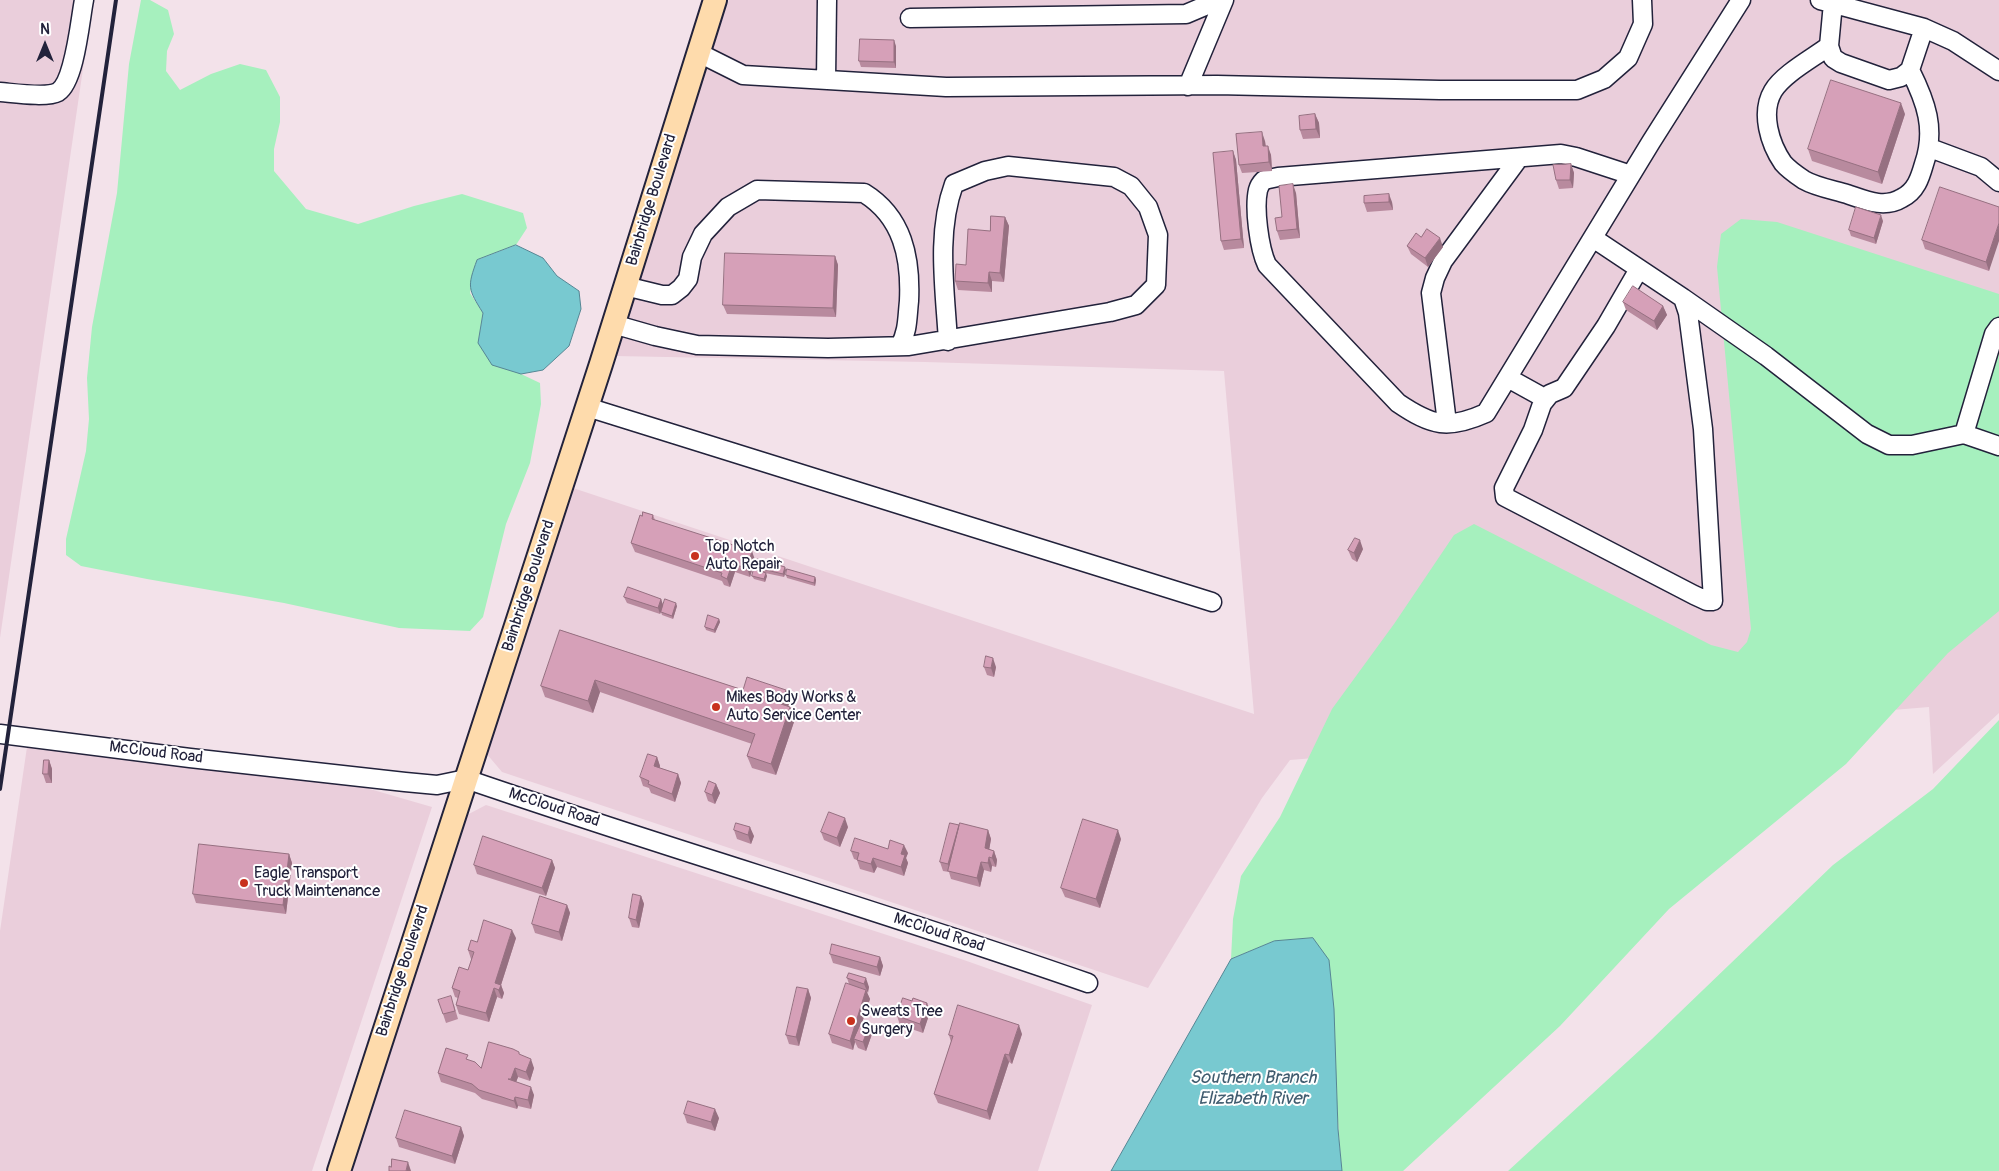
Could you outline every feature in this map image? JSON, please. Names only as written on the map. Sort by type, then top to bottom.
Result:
[{"type":"main road","name":"Bainbridge Boulevard","points":[[339,1171],[626,286],[716,0]]},
{"type":"street","points":[[0,92],[49,95],[59,92],[66,83],[71,70],[84,0]]},
{"type":"street","points":[[826,80],[827,0]]},
{"type":"street","points":[[910,18],[1186,14],[1219,0]]},
{"type":"street","points":[[1188,86],[1224,0]]},
{"type":"street","points":[[699,53],[743,75],[946,87],[1188,86],[1577,90],[1604,79],[1628,58],[1642,24],[1642,0]]},
{"type":"street","points":[[1631,176],[1576,156],[1561,154],[1278,177],[1264,180],[1258,188],[1256,203],[1263,255],[1267,265],[1398,403],[1420,418],[1437,423],[1474,418],[1486,413],[1741,0]]},
{"type":"street","points":[[1924,28],[1910,70],[1901,77],[1890,80],[1841,63],[1833,58],[1830,46],[1827,1],[1924,28],[1953,41],[1999,71]]},
{"type":"street","points":[[1830,46],[1787,76],[1773,91],[1767,110],[1768,126],[1784,164],[1805,181],[1874,203],[1887,204],[1903,198],[1917,185],[1930,148],[1928,115],[1922,94],[1910,70]]},
{"type":"street","points":[[1930,148],[1982,167],[1999,182]]},
{"type":"street","points":[[1447,423],[1431,293],[1435,278],[1443,261],[1519,158]]},
{"type":"street","points":[[613,324],[697,345],[828,348],[900,346],[948,341],[1110,312],[1136,304],[1156,285],[1158,235],[1148,207],[1130,186],[1114,177],[1008,166],[985,171],[954,184],[948,200],[943,246],[948,341]]},
{"type":"street","points":[[626,286],[662,295],[672,294],[681,288],[688,279],[692,256],[703,234],[728,207],[757,190],[864,193],[879,202],[894,221],[907,253],[910,280],[907,332],[900,346]]},
{"type":"street","points":[[1593,238],[1766,356],[1868,434],[1889,445],[1912,445],[1964,434],[1999,446]]},
{"type":"street","points":[[1639,269],[1606,326],[1564,388],[1550,394],[1542,404],[1532,430],[1504,488],[1505,497],[1694,595],[1707,601],[1713,601],[1703,429],[1688,313],[1683,298]]},
{"type":"street","points":[[1964,434],[1994,334],[1999,327]]},
{"type":"street","points":[[1508,378],[1546,399]]},
{"type":"street","points":[[587,407],[1212,602]]},
{"type":"street","name":"McCloud Road","points":[[0,734],[405,782],[437,785],[466,779],[1088,983]]},
{"type":"shaded area","points":[[0,0],[93,0],[0,638]]},
{"type":"shaded area","points":[[729,0],[1999,0],[1999,713],[1933,774],[1929,707],[1290,760],[1262,798],[1148,988],[502,772],[486,753],[573,488],[1254,714],[1224,371],[925,362],[615,356],[695,100]]},
{"type":"shaded area","points":[[27,747],[356,785],[432,807],[312,1171],[0,1171],[0,931]]},
{"type":"shaded area","points":[[486,805],[961,959],[1092,1005],[1038,1171],[350,1171],[463,817]]},
{"type":"green space","points":[[141,0],[150,0],[168,10],[174,34],[167,51],[166,71],[180,90],[211,74],[240,64],[266,70],[280,97],[280,122],[274,149],[274,171],[306,209],[358,224],[414,206],[462,194],[523,213],[527,228],[516,245],[477,260],[470,293],[483,313],[478,343],[521,374],[540,383],[541,404],[530,463],[506,524],[483,617],[470,631],[399,628],[284,603],[81,566],[66,555],[66,539],[86,451],[89,419],[87,378],[92,327],[117,193],[129,64]]},
{"type":"green space","points":[[1741,219],[1777,222],[1999,294],[1999,611],[1948,653],[1846,764],[1669,909],[1560,1026],[1403,1171],[1342,1171],[1329,960],[1274,941],[1231,959],[1233,919],[1241,876],[1280,817],[1332,709],[1394,624],[1454,535],[1474,524],[1711,645],[1738,652],[1747,642],[1751,629],[1717,267],[1721,234]]},
{"type":"green space","points":[[1999,720],[1999,1171],[1508,1171],[1652,1039],[1833,865],[1933,789]]},
{"type":"water","points":[[516,245],[543,258],[557,276],[579,291],[581,309],[569,346],[543,370],[521,374],[492,365],[478,343],[483,313],[474,298],[471,288],[472,276],[477,260]]},
{"type":"water","name":"Southern Branch Elizabeth River","points":[[1313,938],[1329,960],[1334,1009],[1338,1129],[1342,1171],[1111,1171],[1231,959],[1274,941]]},
{"type":"building","points":[[860,39],[894,40],[894,62],[859,61]]},
{"type":"building","points":[[1831,80],[1901,103],[1878,172],[1808,149]]},
{"type":"building","points":[[1315,114],[1316,129],[1300,130],[1299,116]]},
{"type":"building","points":[[1262,132],[1263,146],[1268,146],[1269,162],[1239,165],[1236,134]]},
{"type":"building","points":[[1233,151],[1241,239],[1221,241],[1213,153]]},
{"type":"building","points":[[1571,164],[1570,180],[1556,180],[1553,165]]},
{"type":"building","points":[[1293,184],[1297,229],[1277,231],[1275,218],[1282,217],[1279,186]]},
{"type":"building","points":[[1940,187],[1999,207],[1999,223],[1986,262],[1922,240]]},
{"type":"building","points":[[1389,194],[1389,202],[1364,203],[1364,196]]},
{"type":"building","points":[[1856,207],[1881,215],[1874,238],[1849,230]]},
{"type":"building","points":[[991,216],[1005,217],[1000,273],[989,272],[988,283],[955,281],[956,264],[966,265],[968,229],[990,231]]},
{"type":"building","points":[[1427,229],[1440,238],[1425,258],[1407,246],[1416,233],[1421,237]]},
{"type":"building","points":[[725,253],[835,256],[833,308],[723,305]]},
{"type":"building","points":[[1633,286],[1663,306],[1654,321],[1623,302]]},
{"type":"building","name":"Top Notch Auto Repair","points":[[643,512],[653,515],[652,519],[752,551],[747,568],[732,564],[727,579],[721,576],[722,573],[631,543],[640,515],[642,516]]},
{"type":"building","points":[[1355,538],[1360,540],[1354,553],[1348,550]]},
{"type":"building","points":[[757,559],[785,567],[783,574],[754,567]]},
{"type":"building","points":[[754,569],[766,573],[764,579],[752,576]]},
{"type":"building","points":[[787,569],[815,577],[814,583],[786,575]]},
{"type":"building","points":[[628,587],[661,599],[658,608],[624,597]]},
{"type":"building","points":[[665,599],[676,603],[672,616],[661,612]]},
{"type":"building","points":[[708,615],[719,619],[714,630],[705,627]]},
{"type":"building","name":"Mikes Body Works & Auto Service Center","points":[[560,630],[743,690],[747,677],[786,690],[781,704],[790,707],[771,764],[747,756],[755,734],[595,680],[588,701],[541,686]]},
{"type":"building","points":[[986,656],[993,658],[991,668],[984,667]]},
{"type":"building","points":[[648,754],[657,757],[654,766],[678,774],[672,794],[648,784],[649,781],[640,777]]},
{"type":"building","points":[[44,760],[49,760],[48,774],[43,774]]},
{"type":"building","points":[[709,781],[716,784],[712,795],[705,792]]},
{"type":"building","points":[[829,812],[845,818],[837,838],[821,832]]},
{"type":"building","points":[[1083,819],[1118,830],[1096,899],[1061,888]]},
{"type":"building","points":[[736,823],[750,827],[748,835],[734,830]]},
{"type":"building","points":[[950,823],[959,825],[948,864],[940,862]]},
{"type":"building","points":[[960,823],[988,830],[985,848],[994,851],[992,858],[989,857],[988,863],[981,862],[977,878],[948,871]]},
{"type":"building","points":[[483,836],[552,860],[542,888],[474,865]]},
{"type":"building","points":[[855,838],[888,849],[890,840],[904,845],[901,854],[905,855],[901,867],[873,858],[871,864],[857,860],[859,853],[851,851]]},
{"type":"building","name":"Eagle Transport Truck Maintenance","points":[[199,844],[289,854],[283,905],[193,894]]},
{"type":"building","points":[[633,894],[641,896],[636,920],[629,918]]},
{"type":"building","points":[[540,896],[567,905],[559,932],[532,924]]},
{"type":"building","points":[[484,920],[512,930],[495,983],[501,985],[499,990],[494,988],[486,1013],[456,1005],[460,991],[452,988],[459,967],[468,970],[474,952],[468,950],[471,940],[477,942]]},
{"type":"building","points":[[832,944],[880,957],[877,967],[830,954]]},
{"type":"building","points":[[849,973],[866,978],[864,984],[847,978]]},
{"type":"building","name":"Sweats Tree Surgery","points":[[846,983],[866,990],[850,1041],[829,1034]]},
{"type":"building","points":[[797,987],[808,989],[796,1037],[786,1035]]},
{"type":"building","points":[[451,996],[455,1011],[443,1014],[438,1000]]},
{"type":"building","points":[[903,998],[912,1001],[913,998],[927,1003],[920,1024],[897,1016]]},
{"type":"building","points":[[958,1005],[1019,1025],[1009,1055],[1005,1054],[987,1111],[934,1094],[953,1036],[949,1035]]},
{"type":"building","points":[[861,1023],[869,1026],[863,1042],[854,1039]]},
{"type":"building","points":[[489,1042],[513,1049],[531,1059],[526,1072],[515,1068],[511,1079],[508,1079],[531,1087],[528,1100],[515,1097],[514,1101],[479,1090],[472,1084],[438,1073],[446,1048],[468,1055],[466,1059],[475,1062],[481,1068]]},
{"type":"building","points":[[688,1101],[715,1109],[711,1122],[684,1114]]},
{"type":"building","points":[[405,1110],[461,1127],[452,1156],[396,1138]]},
{"type":"building","points":[[392,1159],[408,1162],[406,1171],[389,1171]]},
{"type":"railway","points":[[0,789],[116,0]]},
{"type":"place","name":"Top Notch Auto Repair","points":[[695,556]]},
{"type":"place","name":"Mikes Body Works & Auto Service Center","points":[[716,707]]},
{"type":"place","name":"Eagle Transport Truck Maintenance","points":[[244,883]]},
{"type":"place","name":"Sweats Tree Surgery","points":[[851,1021]]}]
